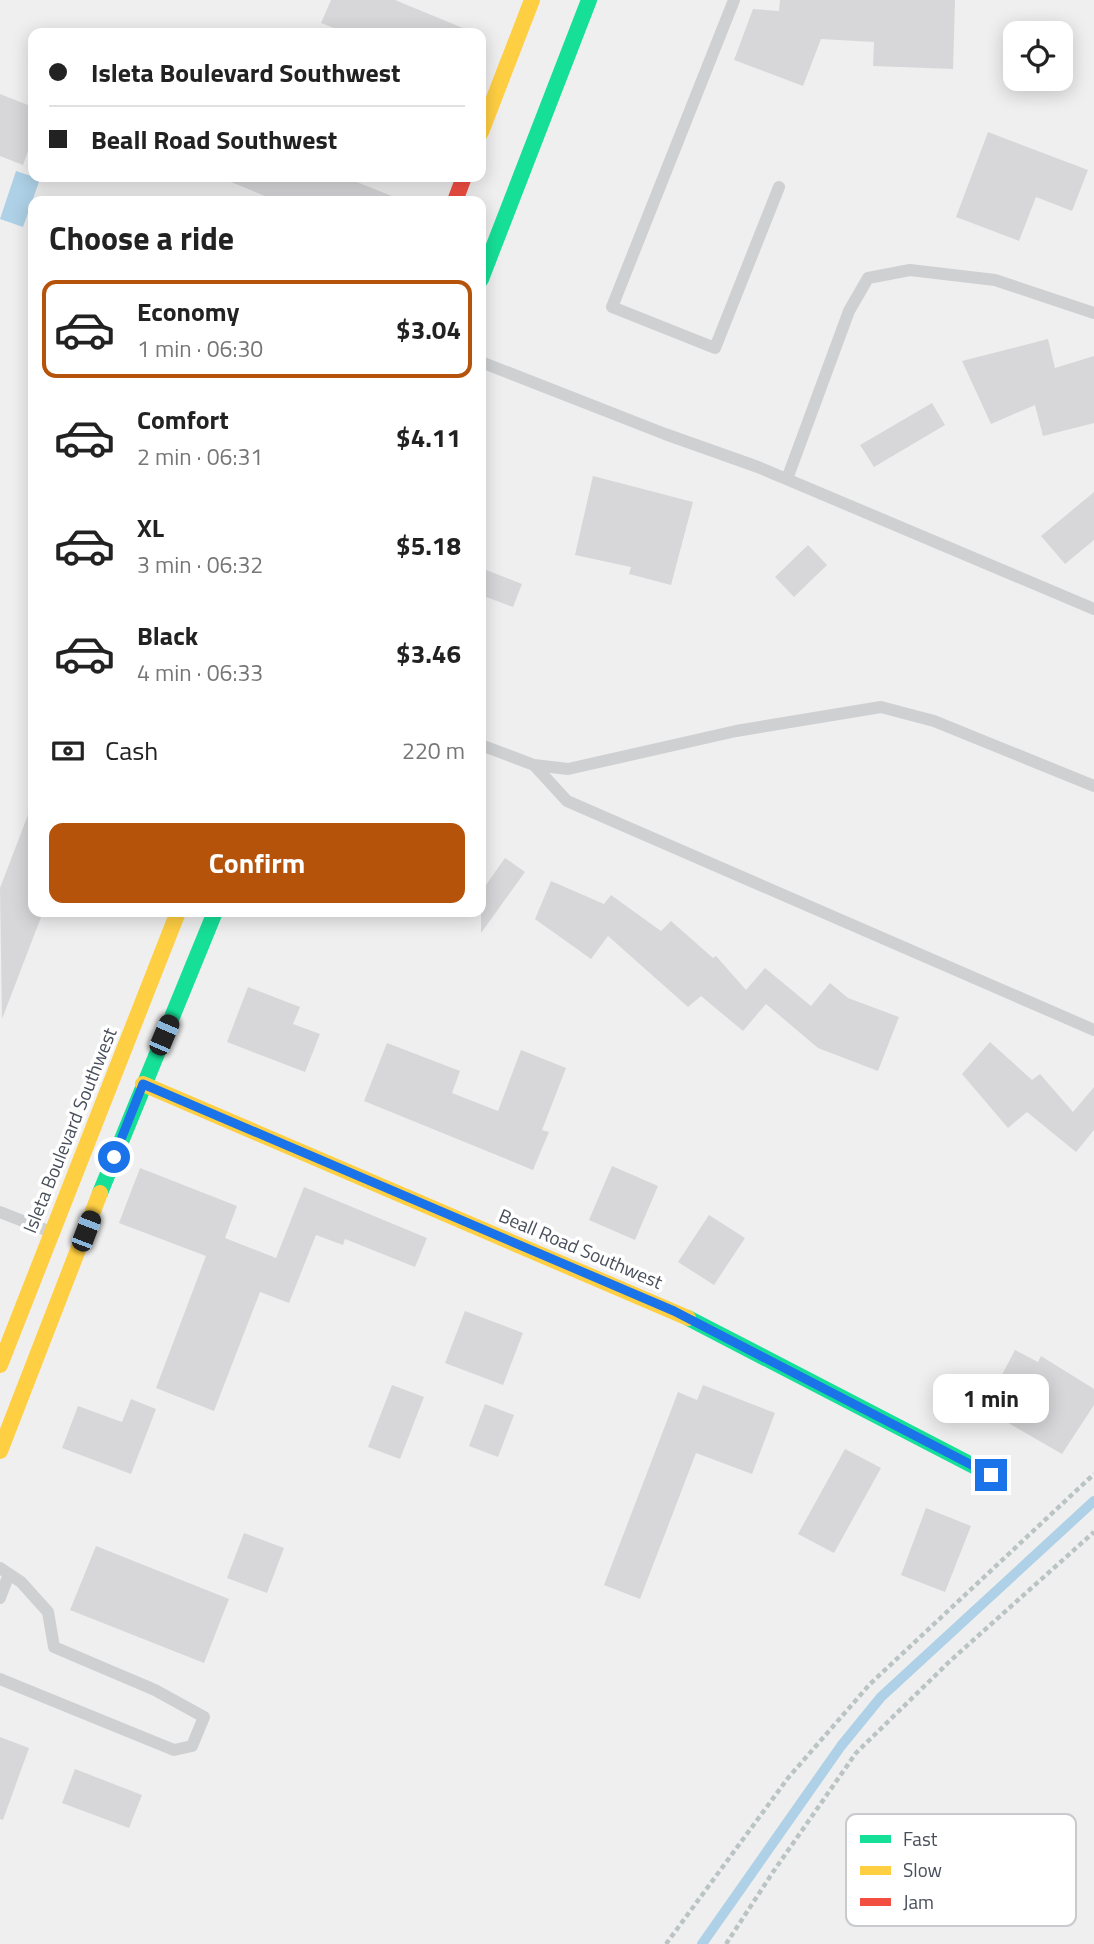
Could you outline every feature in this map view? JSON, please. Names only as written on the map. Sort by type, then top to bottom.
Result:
[{"type":"main road","points":[[486,119],[532,0]]},
{"type":"main road","points":[[486,266],[589,0]]},
{"type":"main road","name":"Isleta Boulevard Southwest","points":[[0,1365],[176,917]]},
{"type":"main road","points":[[0,1451],[143,1084],[213,917]]},
{"type":"main road","name":"Beall Road Southwest","points":[[143,1084],[674,1311],[991,1475]]},
{"type":"lane","points":[[734,0],[612,307],[715,348],[779,187]]},
{"type":"lane","points":[[787,479],[849,311],[867,278],[910,270],[995,280],[1094,313]]},
{"type":"lane","points":[[486,364],[665,435],[787,479],[1094,609]]},
{"type":"lane","points":[[486,747],[534,765],[568,769],[736,732],[881,707],[934,721],[1094,786]]},
{"type":"lane","points":[[534,765],[567,801],[1094,1030]]},
{"type":"lane","points":[[0,1212],[52,1232]]},
{"type":"lane","points":[[0,1598],[5,1571],[30,1590],[48,1612],[54,1647],[156,1690],[204,1717],[192,1746],[174,1750],[0,1679]]},
{"type":"path","points":[[666,1944],[788,1778],[870,1684],[1094,1474]]},
{"type":"path","points":[[726,1944],[856,1753],[950,1661],[1094,1532]]},
{"type":"water","points":[[16,171],[28,175],[28,182],[39,182],[34,196],[28,196],[28,213],[23,227],[0,219]]},
{"type":"building","points":[[331,0],[395,0],[463,28],[334,28],[321,23]]},
{"type":"building","points":[[780,0],[955,0],[953,69],[873,66],[874,42],[821,39],[803,86],[734,60],[753,9],[779,11]]},
{"type":"building","points":[[0,94],[28,105],[28,151],[23,165],[0,156]]},
{"type":"building","points":[[988,132],[1088,170],[1072,211],[1036,197],[1019,241],[956,217]]},
{"type":"building","points":[[231,182],[357,182],[392,196],[265,196]]},
{"type":"building","points":[[1048,339],[1055,368],[1094,356],[1094,423],[1043,436],[1035,405],[991,424],[962,361]]},
{"type":"building","points":[[932,403],[945,425],[874,467],[860,445]]},
{"type":"building","points":[[593,476],[693,502],[671,585],[629,574],[631,567],[575,555]]},
{"type":"building","points":[[1094,492],[1094,540],[1065,564],[1041,536]]},
{"type":"building","points":[[808,545],[827,565],[794,597],[775,577]]},
{"type":"building","points":[[486,570],[522,584],[513,607],[486,597]]},
{"type":"building","points":[[28,815],[28,917],[41,917],[2,1019],[0,888]]},
{"type":"building","points":[[505,858],[525,872],[481,933],[481,917],[486,917],[486,885]]},
{"type":"building","points":[[551,881],[604,904],[611,895],[661,931],[671,921],[713,958],[716,956],[746,990],[765,968],[811,1006],[830,983],[848,998],[899,1017],[878,1071],[818,1048],[766,1004],[743,1031],[701,996],[688,1007],[608,936],[591,959],[535,919]]},
{"type":"building","points":[[248,987],[300,1007],[293,1024],[320,1034],[305,1072],[227,1042]]},
{"type":"building","points":[[990,1042],[1032,1080],[1040,1074],[1073,1112],[1094,1087],[1094,1130],[1076,1152],[1027,1112],[1008,1128],[962,1074]]},
{"type":"building","points":[[387,1043],[460,1071],[452,1093],[498,1111],[521,1050],[566,1068],[542,1130],[549,1132],[533,1170],[364,1101]]},
{"type":"building","points":[[612,1166],[658,1186],[635,1240],[589,1220]]},
{"type":"building","points":[[140,1168],[237,1206],[225,1238],[276,1258],[304,1187],[427,1238],[415,1267],[345,1239],[343,1245],[316,1235],[289,1303],[260,1292],[214,1411],[156,1388],[206,1256],[119,1223]]},
{"type":"building","points":[[709,1215],[745,1238],[714,1285],[678,1262]]},
{"type":"building","points":[[465,1311],[523,1333],[503,1385],[445,1363]]},
{"type":"building","points":[[1015,1350],[1038,1362],[1041,1356],[1094,1389],[1094,1405],[1062,1454],[984,1409]]},
{"type":"building","points":[[392,1385],[424,1397],[400,1459],[368,1447]]},
{"type":"building","points":[[703,1385],[775,1413],[752,1474],[696,1453],[640,1599],[604,1585],[678,1392],[697,1400]]},
{"type":"building","points":[[131,1399],[156,1409],[131,1474],[62,1448],[78,1406],[122,1422]]},
{"type":"building","points":[[485,1404],[514,1415],[498,1457],[469,1446]]},
{"type":"building","points":[[845,1449],[881,1468],[834,1553],[798,1534]]},
{"type":"building","points":[[926,1508],[971,1526],[945,1592],[901,1575]]},
{"type":"building","points":[[244,1533],[284,1548],[267,1593],[227,1578]]},
{"type":"building","points":[[96,1546],[229,1599],[204,1663],[70,1610]]},
{"type":"building","points":[[0,1737],[29,1748],[3,1820],[0,1819]]},
{"type":"building","points":[[75,1769],[142,1795],[129,1828],[62,1803]]},
{"type":"waterway","points":[[702,1944],[841,1746],[881,1697],[1094,1501]]},
{"type":"traffic: fast","points":[[486,266],[589,0]]},
{"type":"traffic: fast","points":[[100,1193],[213,917]]},
{"type":"traffic: fast","points":[[688,1318],[991,1475]]},
{"type":"traffic: slow","points":[[486,119],[532,0]]},
{"type":"traffic: slow","points":[[0,1365],[176,917]]},
{"type":"traffic: slow","points":[[143,1084],[688,1318]]},
{"type":"traffic: slow","points":[[0,1451],[100,1193]]},
{"type":"traffic: jam","points":[[457,196],[462,182]]},
{"type":"route","points":[[114,1157],[143,1084],[674,1311],[991,1475]]}]
